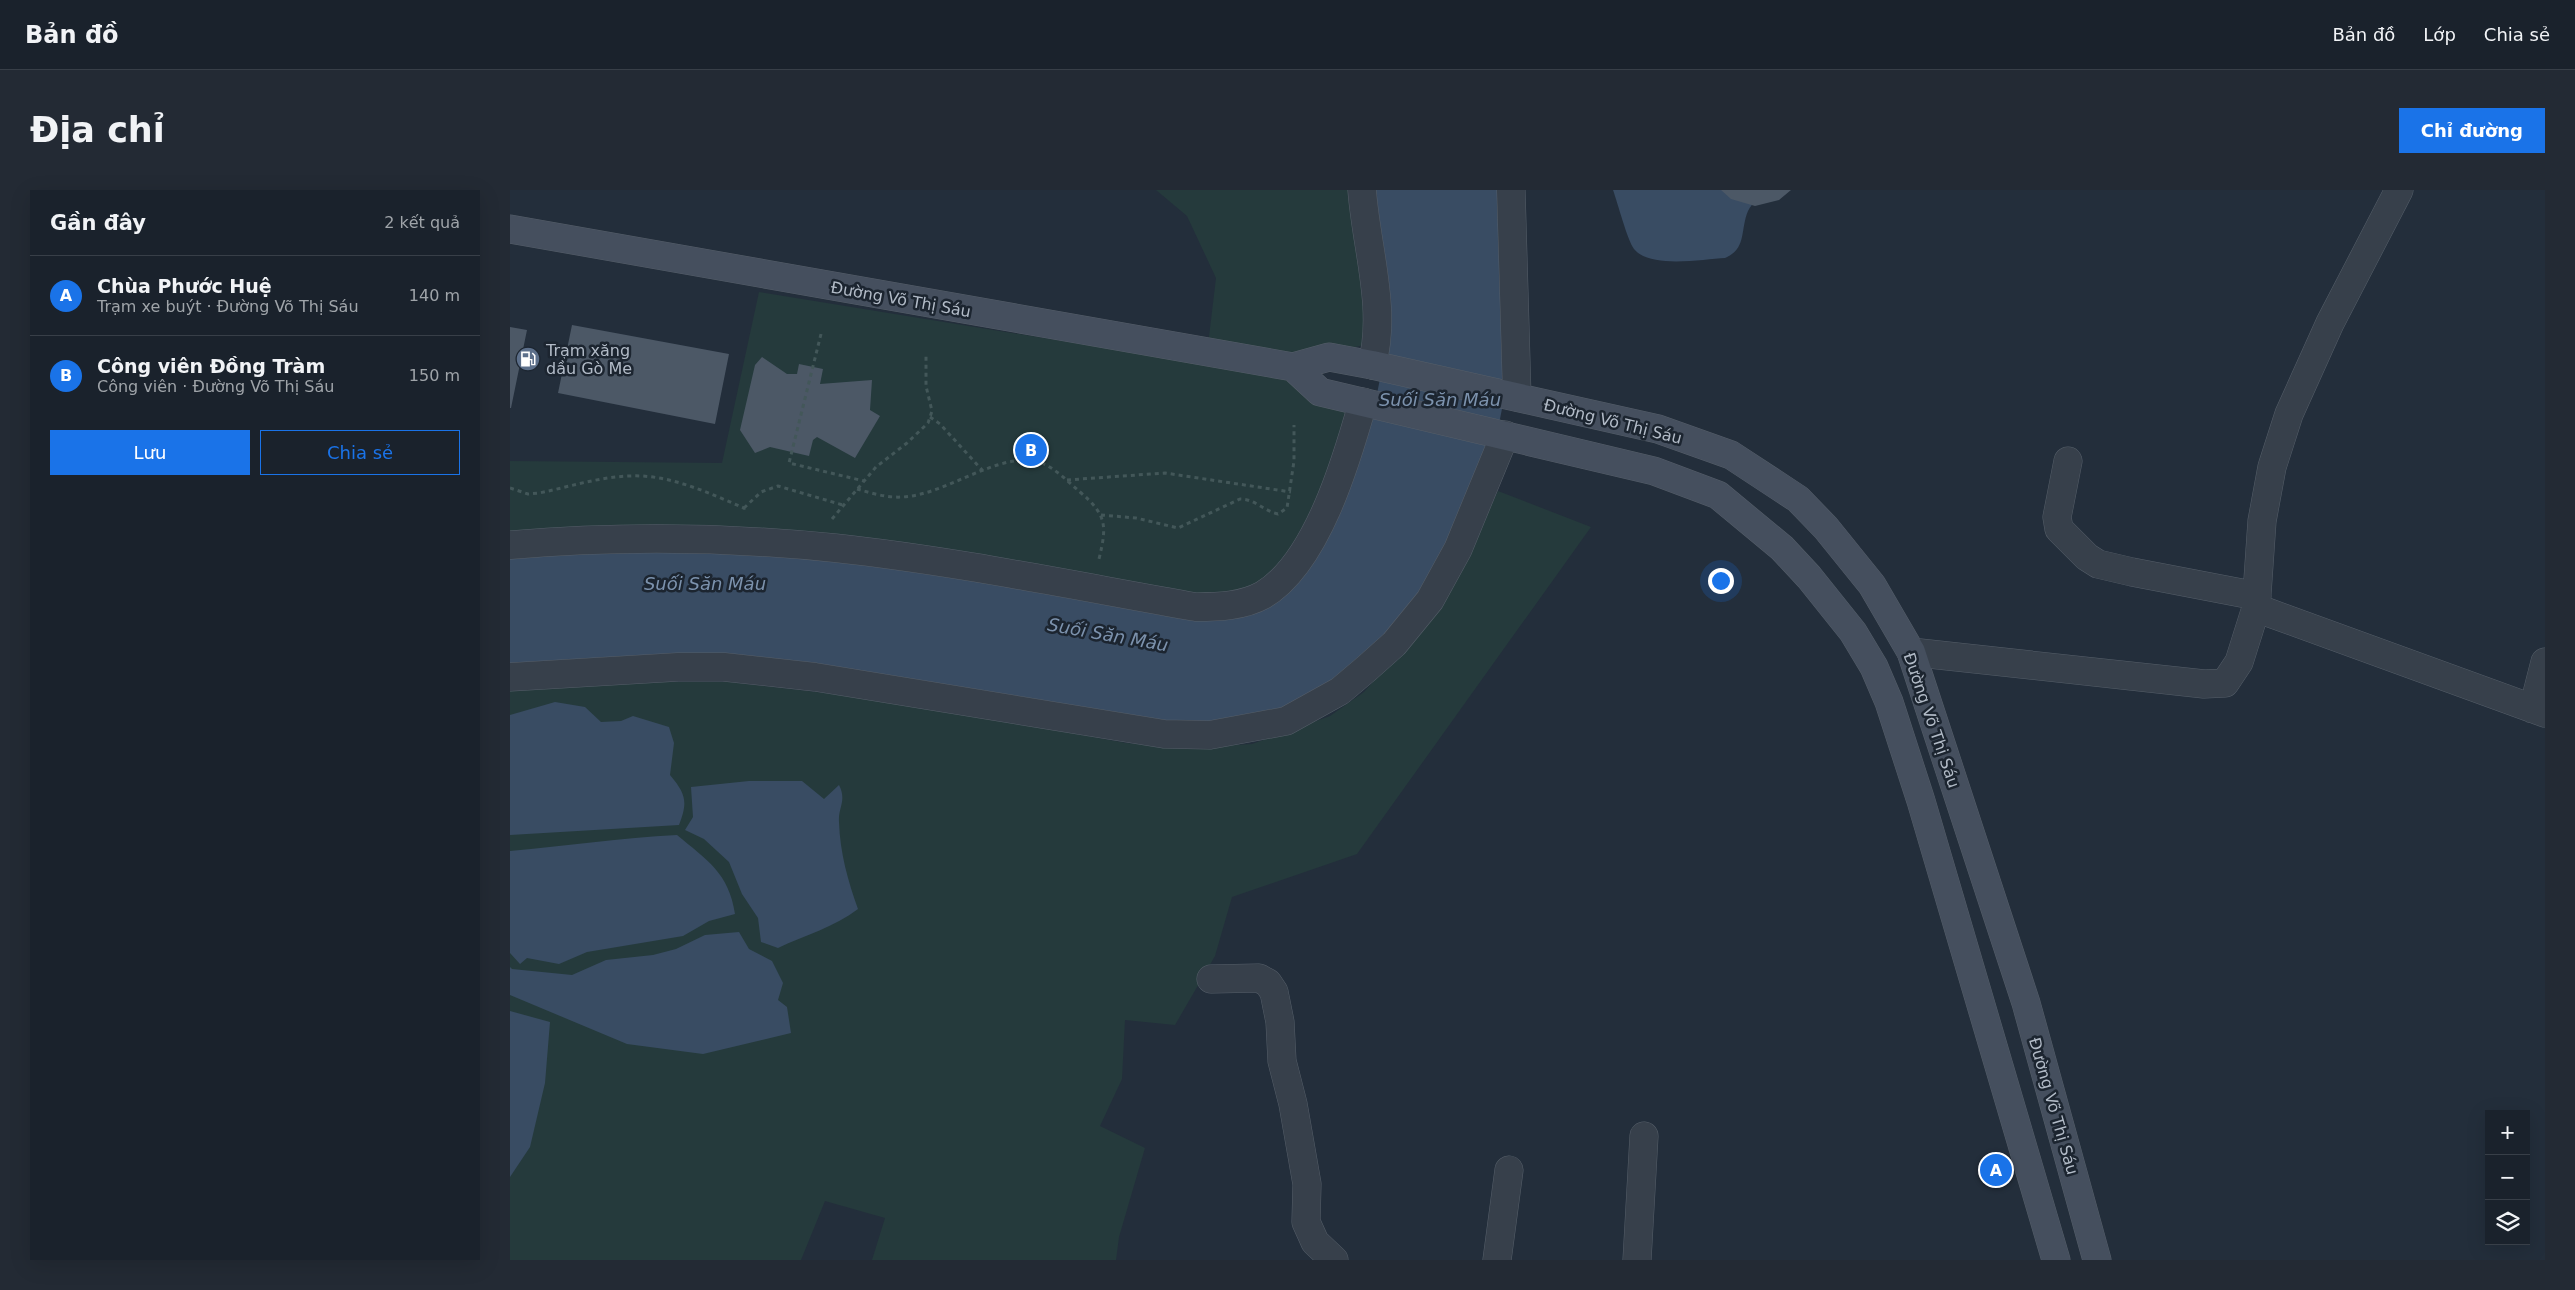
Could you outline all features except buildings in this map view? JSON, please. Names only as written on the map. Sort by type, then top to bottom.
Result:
[{"type":"main road","name":"Đường Võ Thị Sáu","points":[[510,230],[1293,367],[1329,357],[1658,429],[1731,455],[1798,499],[1826,528],[1872,585],[1911,652],[2026,1004],[2097,1260]]},
{"type":"main road","points":[[1293,367],[1320,392],[1505,434],[1654,471],[1718,495],[1782,548],[1853,632],[1874,667],[1889,702],[1918,792],[2056,1260]]},
{"type":"street","points":[[1362,190],[1364,221],[1375,286],[1376,349],[1372,365]]},
{"type":"street","points":[[1511,190],[1517,397]]},
{"type":"street","points":[[1911,652],[2204,684],[2225,683],[2239,662],[2256,602],[2262,521],[2270,476],[2289,414],[2330,323],[2398,190]]},
{"type":"street","points":[[510,545],[628,538],[808,546],[886,554],[1092,587],[1196,608],[1221,607],[1262,595],[1278,584],[1289,572],[1327,512],[1352,444],[1364,402]]},
{"type":"street","points":[[510,677],[623,670],[724,667],[815,677],[1164,734],[1210,735],[1286,721],[1340,691],[1394,644],[1430,600],[1458,548],[1505,434]]},
{"type":"street","points":[[2068,461],[2057,517],[2059,529],[2087,557],[2098,564],[2256,602],[2539,711],[2545,662]]},
{"type":"street","points":[[1211,979],[1259,978],[1268,983],[1274,992],[1280,1022],[1282,1061],[1293,1104],[1307,1184],[1306,1222],[1318,1254]]},
{"type":"street","points":[[1636,1260],[1644,1136]]},
{"type":"street","points":[[1498,1260],[1509,1170]]},
{"type":"path","points":[[821,334],[789,463],[864,481]]},
{"type":"path","points":[[808,546],[885,458],[920,432],[928,423],[932,411],[926,386],[926,355]]},
{"type":"path","points":[[930,417],[940,424],[983,471]]},
{"type":"path","points":[[1101,514],[1136,518],[1178,528],[1193,523],[1240,499],[1250,499],[1269,512],[1278,514],[1287,508],[1291,492],[1294,425]]},
{"type":"path","points":[[857,490],[902,497],[923,493],[1014,462],[1030,460],[1043,464],[1066,480],[1101,514],[1105,527],[1104,540],[1092,587]]},
{"type":"path","points":[[1066,480],[1165,473],[1291,492]]},
{"type":"path","points":[[510,488],[528,494],[598,480],[646,476],[696,489],[744,508]]},
{"type":"path","points":[[745,542],[744,508],[761,492],[778,486],[843,505]]},
{"type":"green space","points":[[1156,190],[1351,190],[1362,274],[1365,345],[1292,360],[1208,345],[1216,278],[1187,216]]},
{"type":"green space","points":[[759,292],[1278,376],[1348,413],[1317,507],[1279,567],[1259,584],[1219,596],[510,534],[510,461],[722,463]]},
{"type":"green space","points":[[1498,491],[1591,527],[1357,854],[1232,897],[1215,956],[1175,1025],[1125,1020],[1122,1079],[1100,1126],[1145,1148],[1119,1237],[1116,1260],[872,1260],[885,1218],[825,1201],[801,1260],[510,1260],[510,690],[563,682],[729,682],[895,701],[1126,743],[1182,748],[1252,744],[1330,716],[1364,692],[1444,601]]},
{"type":"water","name":"Suối Săn Máu","points":[[1373,190],[1501,190],[1507,383],[1500,419],[1449,543],[1420,595],[1385,638],[1334,681],[1283,710],[1208,724],[1163,722],[957,687],[510,665],[510,556],[654,550],[829,559],[1267,605],[1377,394],[1384,358]]},
{"type":"water","points":[[1613,190],[1766,190],[1748,211],[1740,244],[1732,254],[1725,258],[1664,261],[1642,255],[1634,249]]},
{"type":"water","points":[[555,702],[585,707],[601,722],[621,721],[633,716],[669,727],[674,743],[670,775],[684,798],[684,810],[679,825],[510,835],[510,715]]},
{"type":"water","points":[[749,781],[802,781],[824,799],[839,785],[842,795],[839,817],[841,845],[858,909],[830,926],[778,948],[761,942],[758,918],[742,894],[729,862],[704,839],[685,830],[693,817],[691,787]]},
{"type":"water","points":[[677,835],[715,868],[728,888],[735,914],[709,921],[683,936],[587,952],[559,964],[527,958],[520,964],[510,953],[510,851]]},
{"type":"water","points":[[739,932],[749,949],[772,961],[783,983],[778,1000],[787,1007],[791,1033],[703,1054],[627,1044],[510,995],[510,967],[512,969],[572,975],[606,960],[653,955],[676,949],[705,935]]},
{"type":"water","points":[[510,1011],[550,1022],[545,1083],[530,1147],[510,1177]]},
{"type":"place","name":"Trạm xăng dầu Gò Me","points":[[528,359]]},
{"type":"place","name":"Công viên Đồng Tràm","points":[[1031,450]]},
{"type":"place","name":"Chùa Phước Huệ","points":[[1996,1170]]}]
